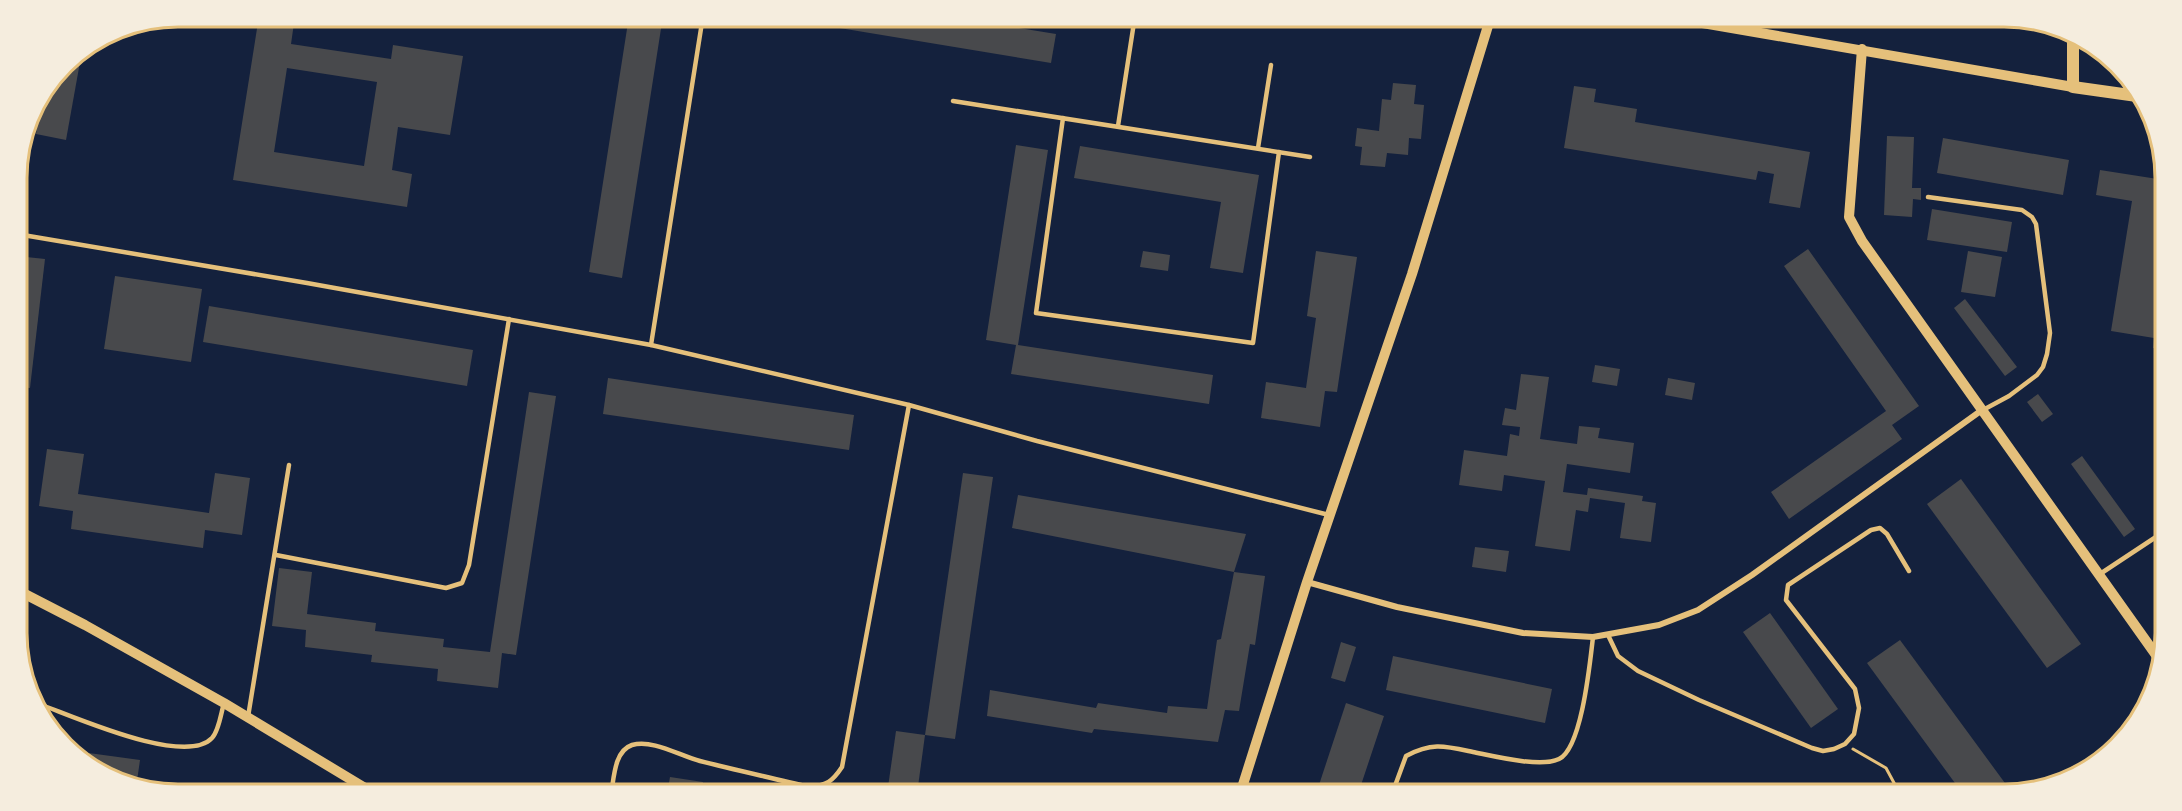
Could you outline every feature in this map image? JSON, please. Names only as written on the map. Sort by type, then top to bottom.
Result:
[{"type":"main road","points":[[2073,44],[2073,87],[2130,95]]},
{"type":"street","points":[[1243,784],[1306,582],[1412,274],[1488,27]]},
{"type":"street","points":[[1727,27],[2073,87]]},
{"type":"street","points":[[1862,50],[1850,217],[1862,241],[2154,652]]},
{"type":"street","points":[[1306,582],[1397,607],[1523,633],[1593,637],[1659,625],[1698,610],[1792,547],[1983,410]]},
{"type":"street","points":[[27,595],[224,703],[358,784]]},
{"type":"lane","points":[[651,345],[701,27]]},
{"type":"lane","points":[[1118,126],[1133,27]]},
{"type":"lane","points":[[1258,148],[1271,65]]},
{"type":"lane","points":[[953,101],[1310,157]]},
{"type":"lane","points":[[1063,118],[1036,313],[1253,343],[1279,152]]},
{"type":"lane","points":[[1928,196],[2022,210],[2032,217],[2036,224],[2050,333],[2047,354],[2043,367],[2037,375],[2009,396],[1983,410]]},
{"type":"lane","points":[[27,236],[651,345],[909,405],[1049,444],[1329,515]]},
{"type":"lane","points":[[276,555],[446,588],[462,584],[469,565],[509,319]]},
{"type":"lane","points":[[826,784],[833,780],[842,767],[909,405]]},
{"type":"lane","points":[[248,718],[289,465]]},
{"type":"lane","points":[[1608,635],[1618,656],[1638,671],[1812,748],[1823,751],[1834,749],[1845,744],[1854,734],[1859,708],[1855,689],[1786,600],[1788,585],[1871,530],[1880,528],[1887,534],[1910,571]]},
{"type":"lane","points":[[2099,575],[2155,538]]},
{"type":"lane","points":[[1396,784],[1406,756],[1421,748],[1434,745],[1513,760],[1547,762],[1558,760],[1565,755],[1576,731],[1585,699],[1593,637]]},
{"type":"lane","points":[[47,707],[152,744],[177,747],[202,746],[214,737],[224,703]]},
{"type":"lane","points":[[613,784],[617,762],[622,753],[632,745],[640,744],[796,784]]},
{"type":"path","points":[[1845,744],[1886,768],[1895,784]]},
{"type":"building","points":[[257,27],[293,27],[291,44],[391,59],[393,45],[463,56],[450,135],[398,127],[392,170],[412,174],[407,207],[233,180]],"holes":[[[287,68],[377,82],[364,166],[274,152]]]},
{"type":"building","points":[[627,27],[661,27],[622,278],[589,272]]},
{"type":"building","points":[[833,27],[1014,27],[1056,34],[1051,63]]},
{"type":"building","points":[[80,64],[66,140],[36,134],[43,111],[58,86]]},
{"type":"building","points":[[1393,83],[1416,85],[1414,104],[1424,105],[1421,139],[1409,138],[1408,155],[1387,153],[1385,167],[1360,165],[1362,147],[1355,146],[1357,128],[1379,131],[1382,99],[1391,100]]},
{"type":"building","points":[[1574,86],[1596,89],[1594,102],[1637,109],[1635,122],[1810,152],[1800,208],[1769,203],[1774,174],[1758,171],[1756,180],[1564,148]]},
{"type":"building","points":[[1887,136],[1914,137],[1912,188],[1921,188],[1921,200],[1913,199],[1912,217],[1884,215]]},
{"type":"building","points":[[1943,138],[2069,160],[2063,195],[1937,173]]},
{"type":"building","points":[[1016,145],[1048,150],[1018,345],[1213,375],[1209,404],[1011,374],[1016,345],[986,340]]},
{"type":"building","points":[[1080,146],[1259,175],[1243,273],[1210,268],[1221,202],[1074,178]]},
{"type":"building","points":[[2100,170],[2155,179],[2155,348],[2153,348],[2154,338],[2111,331],[2132,201],[2096,195]]},
{"type":"building","points":[[1932,209],[2012,222],[2007,252],[1927,240]]},
{"type":"building","points":[[1808,249],[1919,406],[1892,425],[1902,439],[1789,519],[1771,492],[1886,411],[1784,266]]},
{"type":"building","points":[[1143,251],[1170,255],[1168,271],[1140,267]]},
{"type":"building","points":[[1316,251],[1357,257],[1337,392],[1325,391],[1320,427],[1261,418],[1266,382],[1306,388],[1316,318],[1307,316]]},
{"type":"building","points":[[1968,251],[2002,257],[1995,297],[1961,292]]},
{"type":"building","points":[[27,257],[45,259],[30,388],[27,388]]},
{"type":"building","points":[[115,276],[202,289],[191,362],[104,349]]},
{"type":"building","points":[[1965,299],[2017,367],[2005,376],[1954,308]]},
{"type":"building","points":[[209,306],[473,350],[467,386],[203,342]]},
{"type":"building","points":[[1595,365],[1620,369],[1617,386],[1592,382]]},
{"type":"building","points":[[1521,374],[1549,377],[1540,439],[1577,444],[1579,426],[1600,428],[1598,438],[1634,443],[1630,473],[1567,464],[1563,492],[1587,495],[1588,488],[1643,496],[1642,501],[1656,503],[1651,542],[1620,538],[1625,503],[1590,498],[1588,512],[1576,510],[1570,551],[1535,546],[1545,481],[1504,475],[1502,491],[1459,485],[1464,450],[1507,456],[1510,434],[1519,436],[1520,427],[1502,425],[1505,408],[1516,410]]},
{"type":"building","points":[[608,378],[854,415],[849,450],[603,414]]},
{"type":"building","points":[[1668,378],[1695,383],[1692,400],[1665,395]]},
{"type":"building","points":[[529,392],[556,396],[516,655],[502,653],[498,688],[437,681],[438,669],[371,662],[372,655],[305,647],[306,630],[272,626],[279,568],[312,572],[307,614],[376,623],[375,631],[444,639],[443,647],[490,652]]},
{"type":"building","points":[[2038,394],[2053,414],[2042,422],[2027,402]]},
{"type":"building","points":[[47,449],[84,454],[78,494],[209,513],[215,473],[250,478],[242,535],[205,530],[203,548],[71,529],[73,511],[39,506]]},
{"type":"building","points":[[2082,456],[2135,529],[2124,537],[2071,464]]},
{"type":"building","points":[[963,473],[993,477],[955,739],[925,735]]},
{"type":"building","points":[[1961,479],[2081,644],[2047,668],[1927,504]]},
{"type":"building","points":[[1018,495],[1246,534],[1234,572],[1012,528]]},
{"type":"building","points":[[1475,547],[1509,551],[1506,572],[1472,567]]},
{"type":"building","points":[[1234,572],[1265,576],[1255,645],[1250,644],[1239,711],[1225,710],[1218,742],[1094,729],[1092,733],[987,716],[990,690],[1096,708],[1098,703],[1167,713],[1168,706],[1207,709],[1217,640],[1221,639]]},
{"type":"building","points":[[1770,613],[1838,709],[1811,728],[1743,632]]},
{"type":"building","points":[[1900,640],[2006,784],[1956,784],[1867,663]]},
{"type":"building","points":[[1341,642],[1356,647],[1345,682],[1331,678]]},
{"type":"building","points":[[1393,656],[1552,689],[1545,723],[1386,690]]},
{"type":"building","points":[[1346,703],[1384,716],[1361,784],[1319,784]]},
{"type":"building","points":[[896,731],[925,735],[918,784],[888,784]]},
{"type":"building","points":[[88,753],[140,760],[137,778],[111,768]]},
{"type":"building","points":[[670,777],[703,782],[703,784],[669,784]]}]
